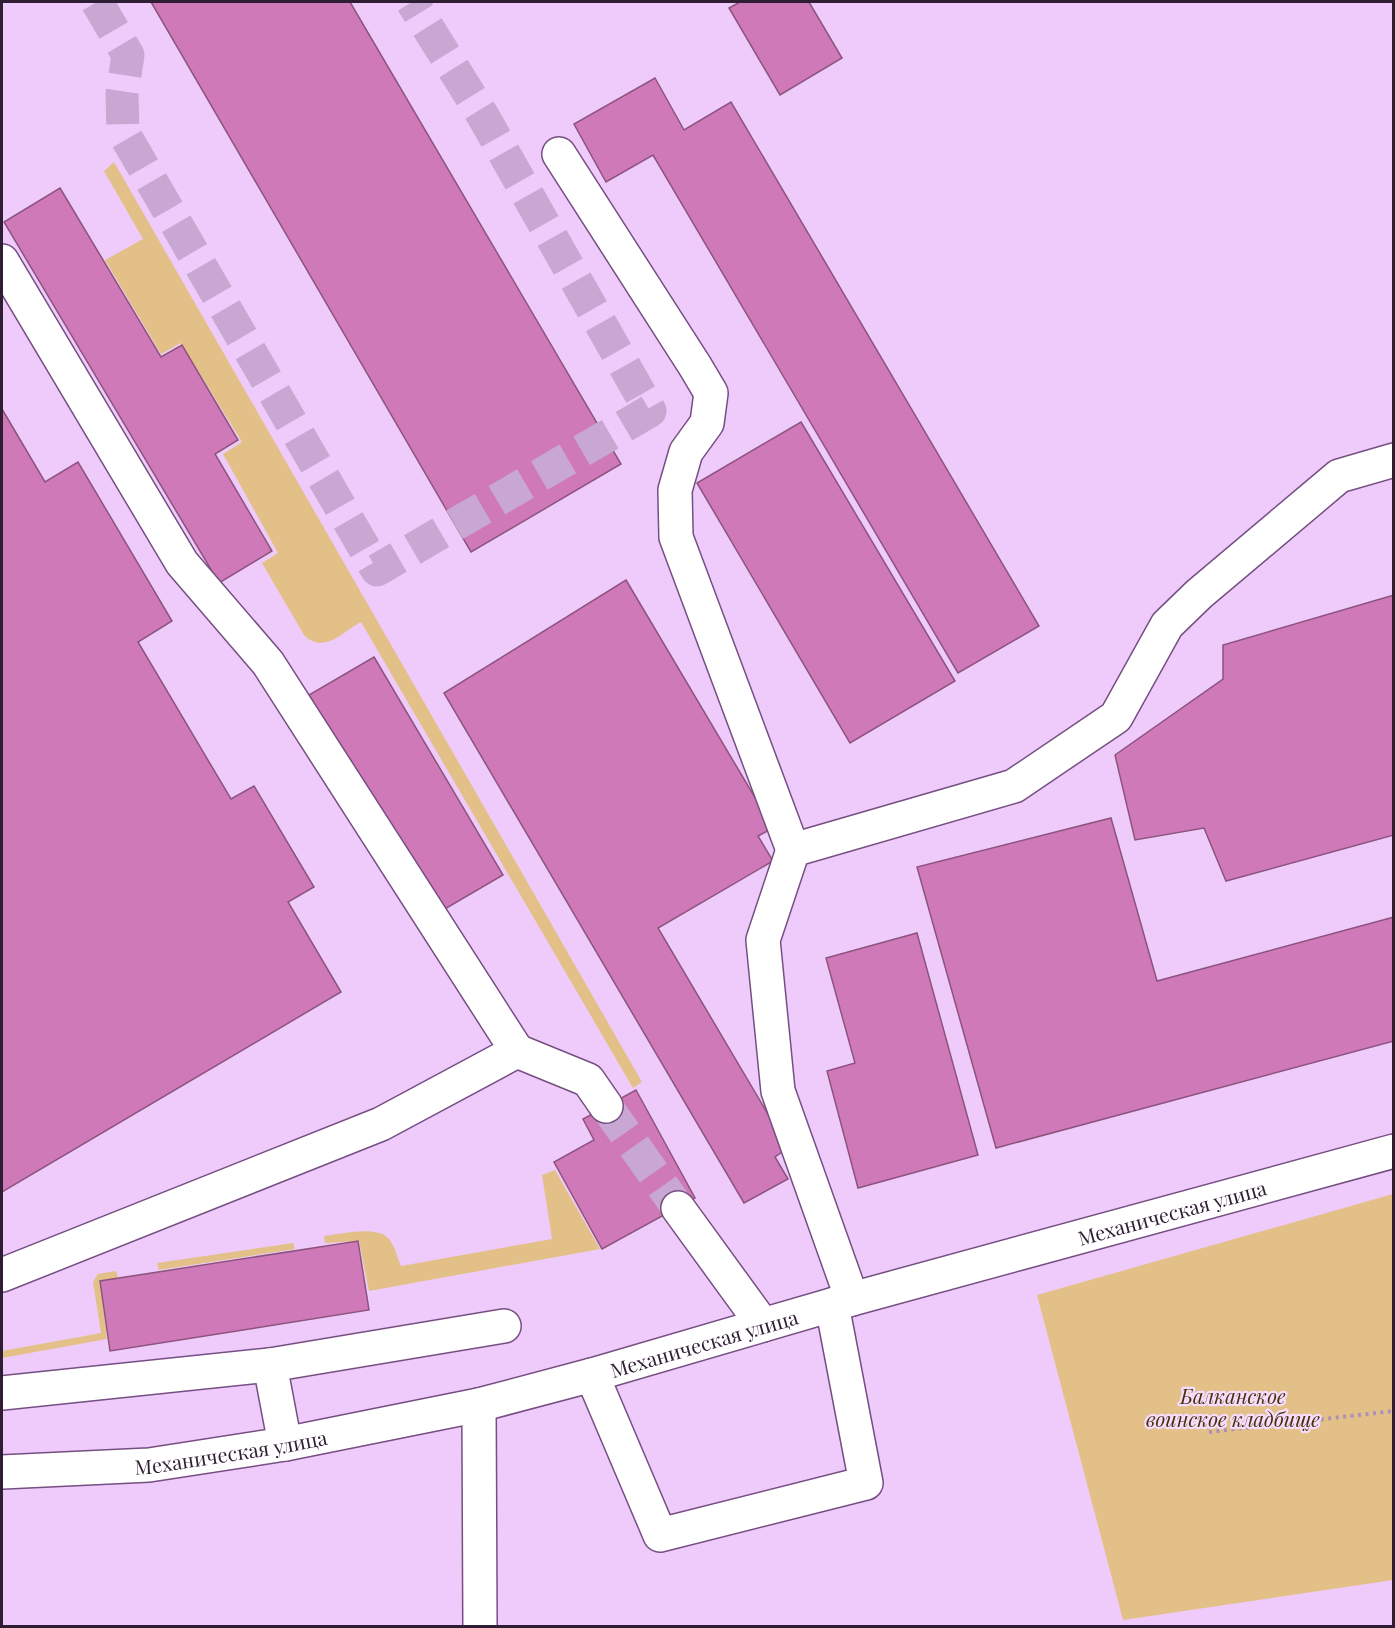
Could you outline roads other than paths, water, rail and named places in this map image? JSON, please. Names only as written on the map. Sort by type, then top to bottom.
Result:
[{"type":"street","points":[[559,154],[711,393],[707,423],[686,452],[675,490],[676,537],[793,850],[763,940],[778,1091],[842,1302],[866,1483],[660,1535],[592,1375]]},
{"type":"street","points":[[2,261],[182,563],[268,663],[517,1052],[588,1080],[606,1106]]},
{"type":"street","points":[[793,850],[1014,786],[1116,717],[1167,625],[1199,594],[1339,476],[1394,460]]},
{"type":"street","points":[[2,1275],[381,1124],[517,1052]]},
{"type":"street","name":"Механическая улица","points":[[2,1472],[149,1465],[285,1444],[479,1405],[592,1375],[842,1302],[1394,1151]]},
{"type":"street","points":[[678,1208],[763,1325]]},
{"type":"street","points":[[2,1393],[270,1365],[504,1326]]},
{"type":"street","points":[[270,1365],[285,1444]]},
{"type":"street","points":[[479,1405],[480,1626]]},
{"type":"tunnel","points":[[97,2],[128,55],[122,94],[123,132],[377,570],[650,411],[483,116],[412,2]]},
{"type":"tunnel","points":[[606,1106],[678,1208]]},
{"type":"park label","name":"Балканское воинское кладбище","points":[[1233,1406]]}]
